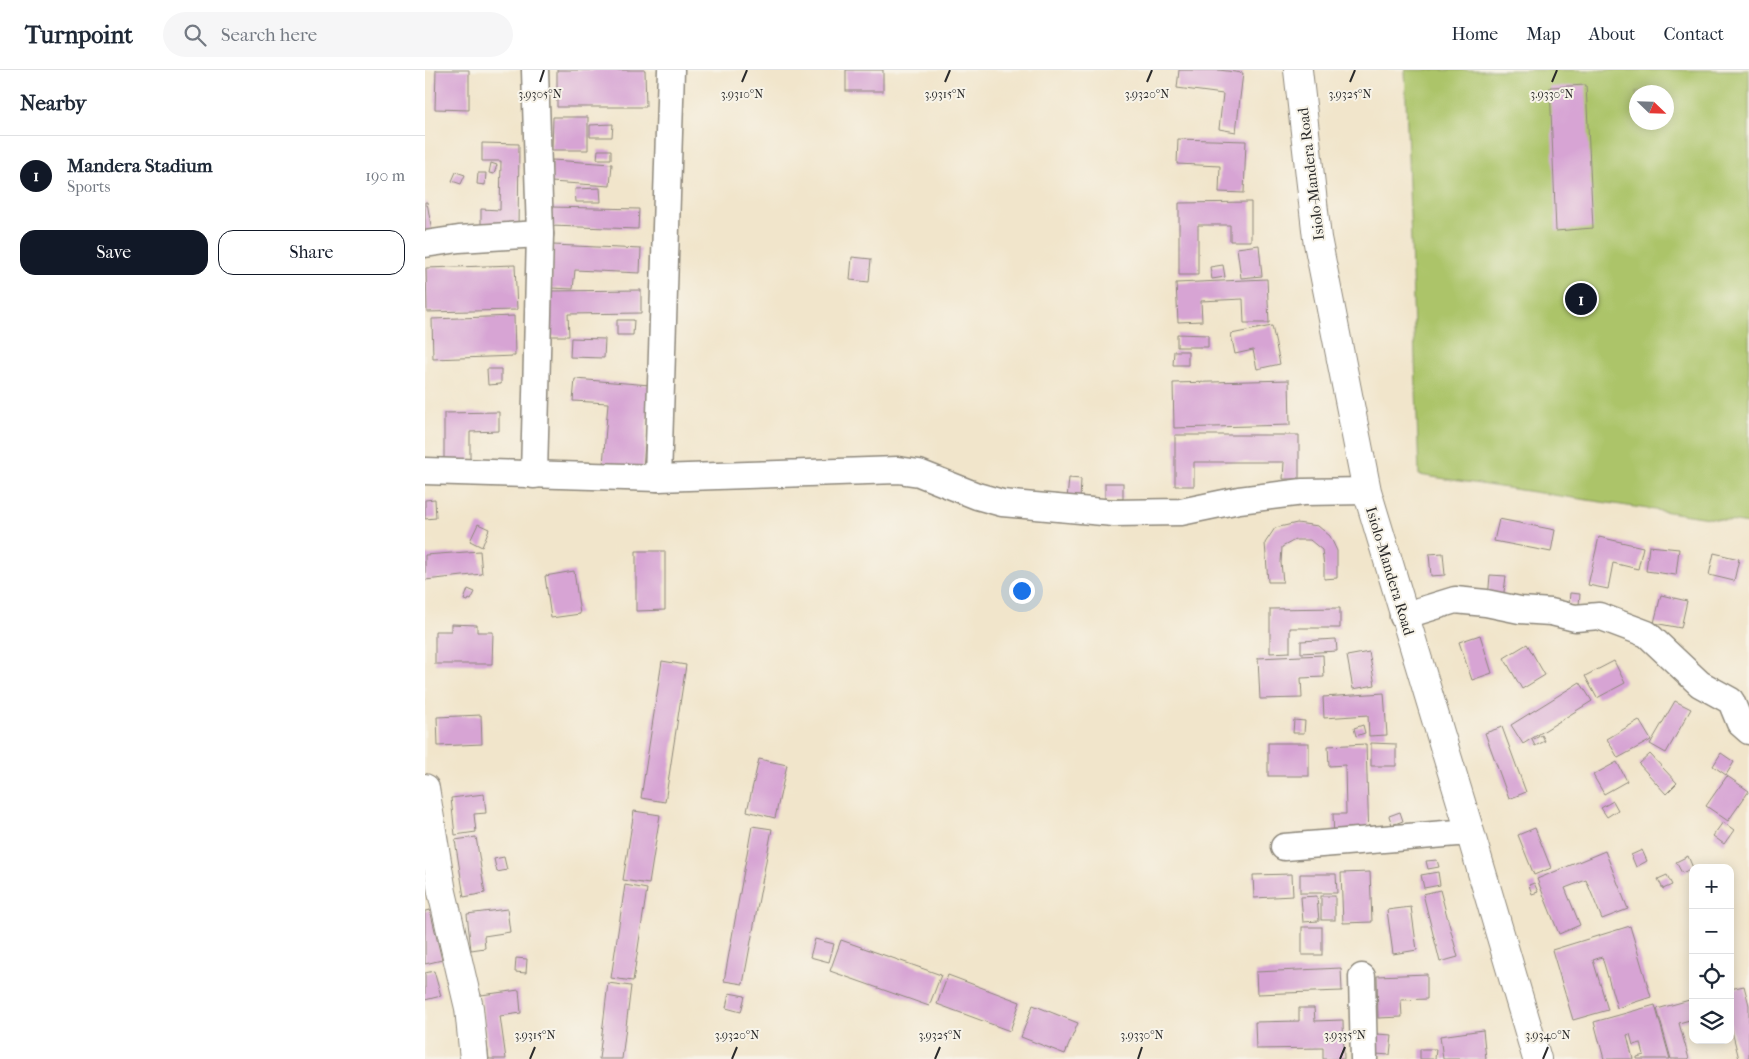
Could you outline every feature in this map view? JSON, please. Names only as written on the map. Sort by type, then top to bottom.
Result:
[{"type":"main road","name":"Isiolo-Mandera Road","points":[[1298,70],[1317,238],[1367,491],[1537,1059]]},
{"type":"main road","points":[[425,788],[433,888],[469,1008],[474,1059]]},
{"type":"street","points":[[534,475],[539,234],[535,70]]},
{"type":"street","points":[[658,478],[671,70]]},
{"type":"street","points":[[425,244],[459,239],[539,234]]},
{"type":"street","points":[[425,471],[658,478],[898,470],[919,473],[977,496],[1002,503],[1114,513],[1181,512],[1239,500],[1303,492],[1367,491]]},
{"type":"street","points":[[1403,616],[1455,600],[1486,603],[1520,610],[1551,612],[1575,618],[1599,616],[1647,634],[1700,684],[1731,700],[1740,723],[1749,731]]},
{"type":"street","points":[[1284,847],[1470,832]]},
{"type":"street","points":[[1362,977],[1364,1059]]},
{"type":"green space","points":[[1405,70],[1749,70],[1749,524],[1419,475]]},
{"type":"building","points":[[436,70],[469,70],[469,110],[435,109]]},
{"type":"building","points":[[557,70],[645,70],[646,107],[557,107]]},
{"type":"building","points":[[846,70],[883,70],[883,91],[846,91]]},
{"type":"building","points":[[1179,70],[1219,70],[1243,73],[1236,132],[1219,129],[1223,94],[1177,88]]},
{"type":"building","points":[[1586,85],[1593,228],[1556,231],[1550,87]]},
{"type":"building","points":[[553,117],[588,117],[588,150],[552,150]]},
{"type":"building","points":[[613,124],[612,137],[590,137],[590,125]]},
{"type":"building","points":[[1178,139],[1246,141],[1244,193],[1219,192],[1220,166],[1177,164]]},
{"type":"building","points":[[482,143],[519,144],[518,231],[481,230],[481,209],[500,210],[501,161],[482,161]]},
{"type":"building","points":[[598,150],[611,150],[611,159],[597,159]]},
{"type":"building","points":[[552,160],[612,164],[610,186],[551,182]]},
{"type":"building","points":[[491,163],[497,165],[494,174],[489,173]]},
{"type":"building","points":[[456,172],[465,175],[461,184],[452,181]]},
{"type":"building","points":[[478,173],[486,173],[485,185],[477,184]]},
{"type":"building","points":[[600,188],[601,202],[576,202],[575,189]]},
{"type":"building","points":[[425,202],[427,202],[432,232],[425,233]]},
{"type":"building","points":[[1251,202],[1251,241],[1230,241],[1230,225],[1198,225],[1198,275],[1179,275],[1179,203]]},
{"type":"building","points":[[551,207],[639,209],[638,229],[550,226]]},
{"type":"building","points":[[553,245],[641,249],[640,273],[575,270],[573,289],[551,288]]},
{"type":"building","points":[[1259,245],[1262,276],[1241,278],[1237,248]]},
{"type":"building","points":[[852,257],[871,259],[869,282],[850,280]]},
{"type":"building","points":[[515,265],[517,310],[427,312],[426,268]]},
{"type":"building","points":[[1223,265],[1225,277],[1212,279],[1210,267]]},
{"type":"building","points":[[1267,279],[1269,323],[1244,323],[1243,299],[1201,301],[1202,321],[1178,322],[1176,283]]},
{"type":"building","points":[[641,290],[641,313],[568,314],[569,336],[547,336],[547,291]]},
{"type":"building","points":[[514,316],[515,356],[433,359],[432,319]]},
{"type":"building","points":[[617,320],[634,320],[633,335],[617,335]]},
{"type":"building","points":[[1272,326],[1280,364],[1257,369],[1253,350],[1235,354],[1231,334]]},
{"type":"building","points":[[1177,334],[1208,335],[1208,347],[1177,347]]},
{"type":"building","points":[[571,338],[605,339],[604,358],[570,357]]},
{"type":"building","points":[[1174,351],[1188,351],[1188,365],[1173,365]]},
{"type":"building","points":[[487,369],[501,369],[501,384],[488,385]]},
{"type":"building","points":[[575,379],[650,385],[643,468],[603,465],[608,403],[573,401]]},
{"type":"building","points":[[1289,380],[1290,425],[1174,428],[1173,383]]},
{"type":"building","points":[[499,412],[499,431],[470,432],[470,468],[444,468],[444,413]]},
{"type":"building","points":[[1175,435],[1299,435],[1299,479],[1283,479],[1284,462],[1194,462],[1194,486],[1175,486]]},
{"type":"building","points":[[1069,478],[1081,479],[1080,500],[1067,499]]},
{"type":"building","points":[[1105,483],[1123,483],[1123,499],[1105,499]]},
{"type":"building","points":[[435,499],[436,518],[425,519],[425,500]]},
{"type":"building","points":[[1499,519],[1555,530],[1551,552],[1494,541]]},
{"type":"building","points":[[1297,523],[1318,526],[1330,536],[1337,551],[1337,578],[1324,579],[1322,550],[1310,540],[1295,540],[1282,547],[1283,582],[1268,582],[1265,543],[1275,528]]},
{"type":"building","points":[[478,524],[489,529],[482,547],[470,541]]},
{"type":"building","points":[[1599,537],[1643,547],[1638,569],[1613,563],[1608,589],[1588,585]]},
{"type":"building","points":[[1649,546],[1679,549],[1676,575],[1646,571]]},
{"type":"building","points":[[480,551],[482,574],[425,580],[425,555]]},
{"type":"building","points":[[636,551],[665,551],[665,610],[636,611]]},
{"type":"building","points":[[1443,553],[1445,575],[1431,576],[1429,554]]},
{"type":"building","points":[[1714,553],[1739,559],[1734,581],[1709,575]]},
{"type":"building","points":[[574,571],[580,614],[551,618],[545,576]]},
{"type":"building","points":[[1490,575],[1506,576],[1503,600],[1488,599]]},
{"type":"building","points":[[468,589],[475,592],[471,600],[469,599],[468,601],[464,600]]},
{"type":"building","points":[[1570,593],[1580,594],[1579,605],[1569,604]]},
{"type":"building","points":[[1661,595],[1687,601],[1681,628],[1654,623]]},
{"type":"building","points":[[1340,608],[1340,628],[1290,628],[1290,652],[1270,653],[1270,609]]},
{"type":"building","points":[[451,624],[477,625],[477,632],[493,632],[492,664],[435,664],[435,631],[451,631]]},
{"type":"building","points":[[1480,635],[1492,673],[1472,680],[1459,642]]},
{"type":"building","points":[[1336,639],[1337,651],[1301,653],[1301,641]]},
{"type":"building","points":[[1527,644],[1545,675],[1522,689],[1504,658]]},
{"type":"building","points":[[1369,652],[1375,685],[1353,689],[1347,656]]},
{"type":"building","points":[[1323,655],[1324,677],[1301,678],[1302,698],[1260,699],[1258,658]]},
{"type":"building","points":[[662,661],[686,665],[665,802],[641,798]]},
{"type":"building","points":[[1614,661],[1625,683],[1597,698],[1585,676]]},
{"type":"building","points":[[1580,682],[1592,701],[1523,744],[1511,725]]},
{"type":"building","points":[[1384,693],[1387,735],[1369,736],[1368,715],[1324,718],[1323,697]]},
{"type":"building","points":[[1675,701],[1691,709],[1666,753],[1650,744]]},
{"type":"building","points":[[481,715],[482,744],[438,746],[437,717]]},
{"type":"building","points":[[1294,720],[1305,721],[1304,733],[1293,733]]},
{"type":"building","points":[[1639,720],[1651,740],[1618,758],[1607,739]]},
{"type":"building","points":[[1363,725],[1365,733],[1356,736],[1354,728]]},
{"type":"building","points":[[1502,727],[1526,792],[1509,799],[1485,733]]},
{"type":"building","points":[[1542,735],[1545,741],[1535,746],[1532,740]]},
{"type":"building","points":[[1268,743],[1309,743],[1309,776],[1268,776]]},
{"type":"building","points":[[1371,743],[1396,744],[1396,766],[1371,766]]},
{"type":"building","points":[[1366,744],[1369,838],[1334,839],[1333,814],[1346,814],[1345,765],[1329,766],[1328,746]]},
{"type":"building","points":[[1721,753],[1734,762],[1726,775],[1713,766]]},
{"type":"building","points":[[1650,754],[1677,783],[1666,794],[1639,764]]},
{"type":"building","points":[[759,759],[787,765],[775,818],[747,811]]},
{"type":"building","points":[[1617,762],[1627,781],[1604,794],[1593,775]]},
{"type":"building","points":[[1727,776],[1749,791],[1728,821],[1706,806]]},
{"type":"building","points":[[484,794],[486,813],[474,814],[476,832],[455,835],[451,798]]},
{"type":"building","points":[[1613,801],[1618,810],[1607,817],[1601,808]]},
{"type":"building","points":[[634,811],[660,815],[649,884],[623,880]]},
{"type":"building","points":[[1400,812],[1403,821],[1392,825],[1389,816]]},
{"type":"building","points":[[1723,822],[1734,830],[1724,844],[1713,836]]},
{"type":"building","points":[[752,826],[772,829],[743,984],[724,981]]},
{"type":"building","points":[[1535,828],[1551,868],[1534,875],[1518,835]]},
{"type":"building","points":[[476,837],[485,893],[464,897],[455,840]]},
{"type":"building","points":[[1642,850],[1647,861],[1636,867],[1631,855]]},
{"type":"building","points":[[1605,851],[1628,909],[1602,919],[1586,880],[1565,888],[1580,925],[1559,934],[1537,879]]},
{"type":"building","points":[[1688,856],[1691,864],[1689,864],[1689,870],[1682,873],[1676,862]]},
{"type":"building","points":[[504,857],[507,870],[497,872],[494,859]]},
{"type":"building","points":[[1437,860],[1439,867],[1428,869],[1426,861]]},
{"type":"building","points":[[1370,872],[1372,922],[1343,923],[1341,873]]},
{"type":"building","points":[[1438,872],[1440,885],[1424,888],[1421,875]]},
{"type":"building","points":[[1292,874],[1293,896],[1254,898],[1253,875]]},
{"type":"building","points":[[1300,874],[1336,874],[1337,893],[1300,893]]},
{"type":"building","points":[[1667,875],[1672,885],[1663,889],[1658,879]]},
{"type":"building","points":[[1534,883],[1538,892],[1532,894],[1529,885]]},
{"type":"building","points":[[625,885],[647,889],[633,981],[611,978]]},
{"type":"building","points":[[1440,890],[1458,957],[1440,962],[1423,894]]},
{"type":"building","points":[[1317,896],[1319,921],[1303,922],[1301,897]]},
{"type":"building","points":[[1321,896],[1335,896],[1335,920],[1321,920]]},
{"type":"building","points":[[1411,907],[1417,950],[1393,954],[1387,910]]},
{"type":"building","points":[[507,909],[510,932],[484,936],[485,948],[471,950],[467,914]]},
{"type":"building","points":[[430,910],[442,960],[425,964],[425,911]]},
{"type":"building","points":[[1630,926],[1651,997],[1617,1008],[1602,957],[1593,960],[1608,1010],[1573,1020],[1552,950]]},
{"type":"building","points":[[1302,927],[1322,927],[1322,955],[1302,955]]},
{"type":"building","points":[[815,939],[834,944],[829,962],[810,957]]},
{"type":"building","points":[[841,940],[941,975],[929,1006],[830,971]]},
{"type":"building","points":[[516,958],[527,959],[526,973],[515,972]]},
{"type":"building","points":[[1341,968],[1342,991],[1257,994],[1256,972]]},
{"type":"building","points":[[434,971],[441,996],[425,1000],[425,973]]},
{"type":"building","points":[[1427,974],[1427,999],[1401,1000],[1402,1017],[1378,1018],[1377,976]]},
{"type":"building","points":[[948,975],[1020,1002],[1010,1031],[937,1004]]},
{"type":"building","points":[[608,983],[631,986],[622,1059],[599,1059]]},
{"type":"building","points":[[1744,986],[1749,1005],[1749,1059],[1739,1059],[1734,1039],[1734,988]]},
{"type":"building","points":[[519,990],[521,1013],[500,1016],[506,1059],[489,1059],[481,995]]},
{"type":"building","points":[[729,993],[745,996],[741,1012],[726,1008]]},
{"type":"building","points":[[1689,1000],[1689,1020],[1679,1023],[1689,1059],[1671,1059],[1657,1009]]},
{"type":"building","points":[[1033,1005],[1078,1023],[1065,1054],[1021,1037]]},
{"type":"building","points":[[1655,1005],[1670,1059],[1637,1059],[1637,1057],[1644,1055],[1641,1043],[1633,1045],[1630,1034],[1627,1035],[1633,1059],[1604,1059],[1594,1022]]},
{"type":"building","points":[[1299,1008],[1314,1008],[1315,1021],[1343,1020],[1344,1059],[1323,1059],[1323,1048],[1256,1049],[1255,1022],[1299,1021]]},
{"type":"building","points":[[1483,1030],[1486,1059],[1443,1059],[1440,1036]]},
{"type":"building","points":[[1377,1034],[1392,1035],[1390,1055],[1375,1054]]},
{"type":"building","points":[[1420,1049],[1436,1049],[1435,1059],[1420,1059]]},
{"type":"place","name":"Mandera Stadium","points":[[1581,299]]}]
